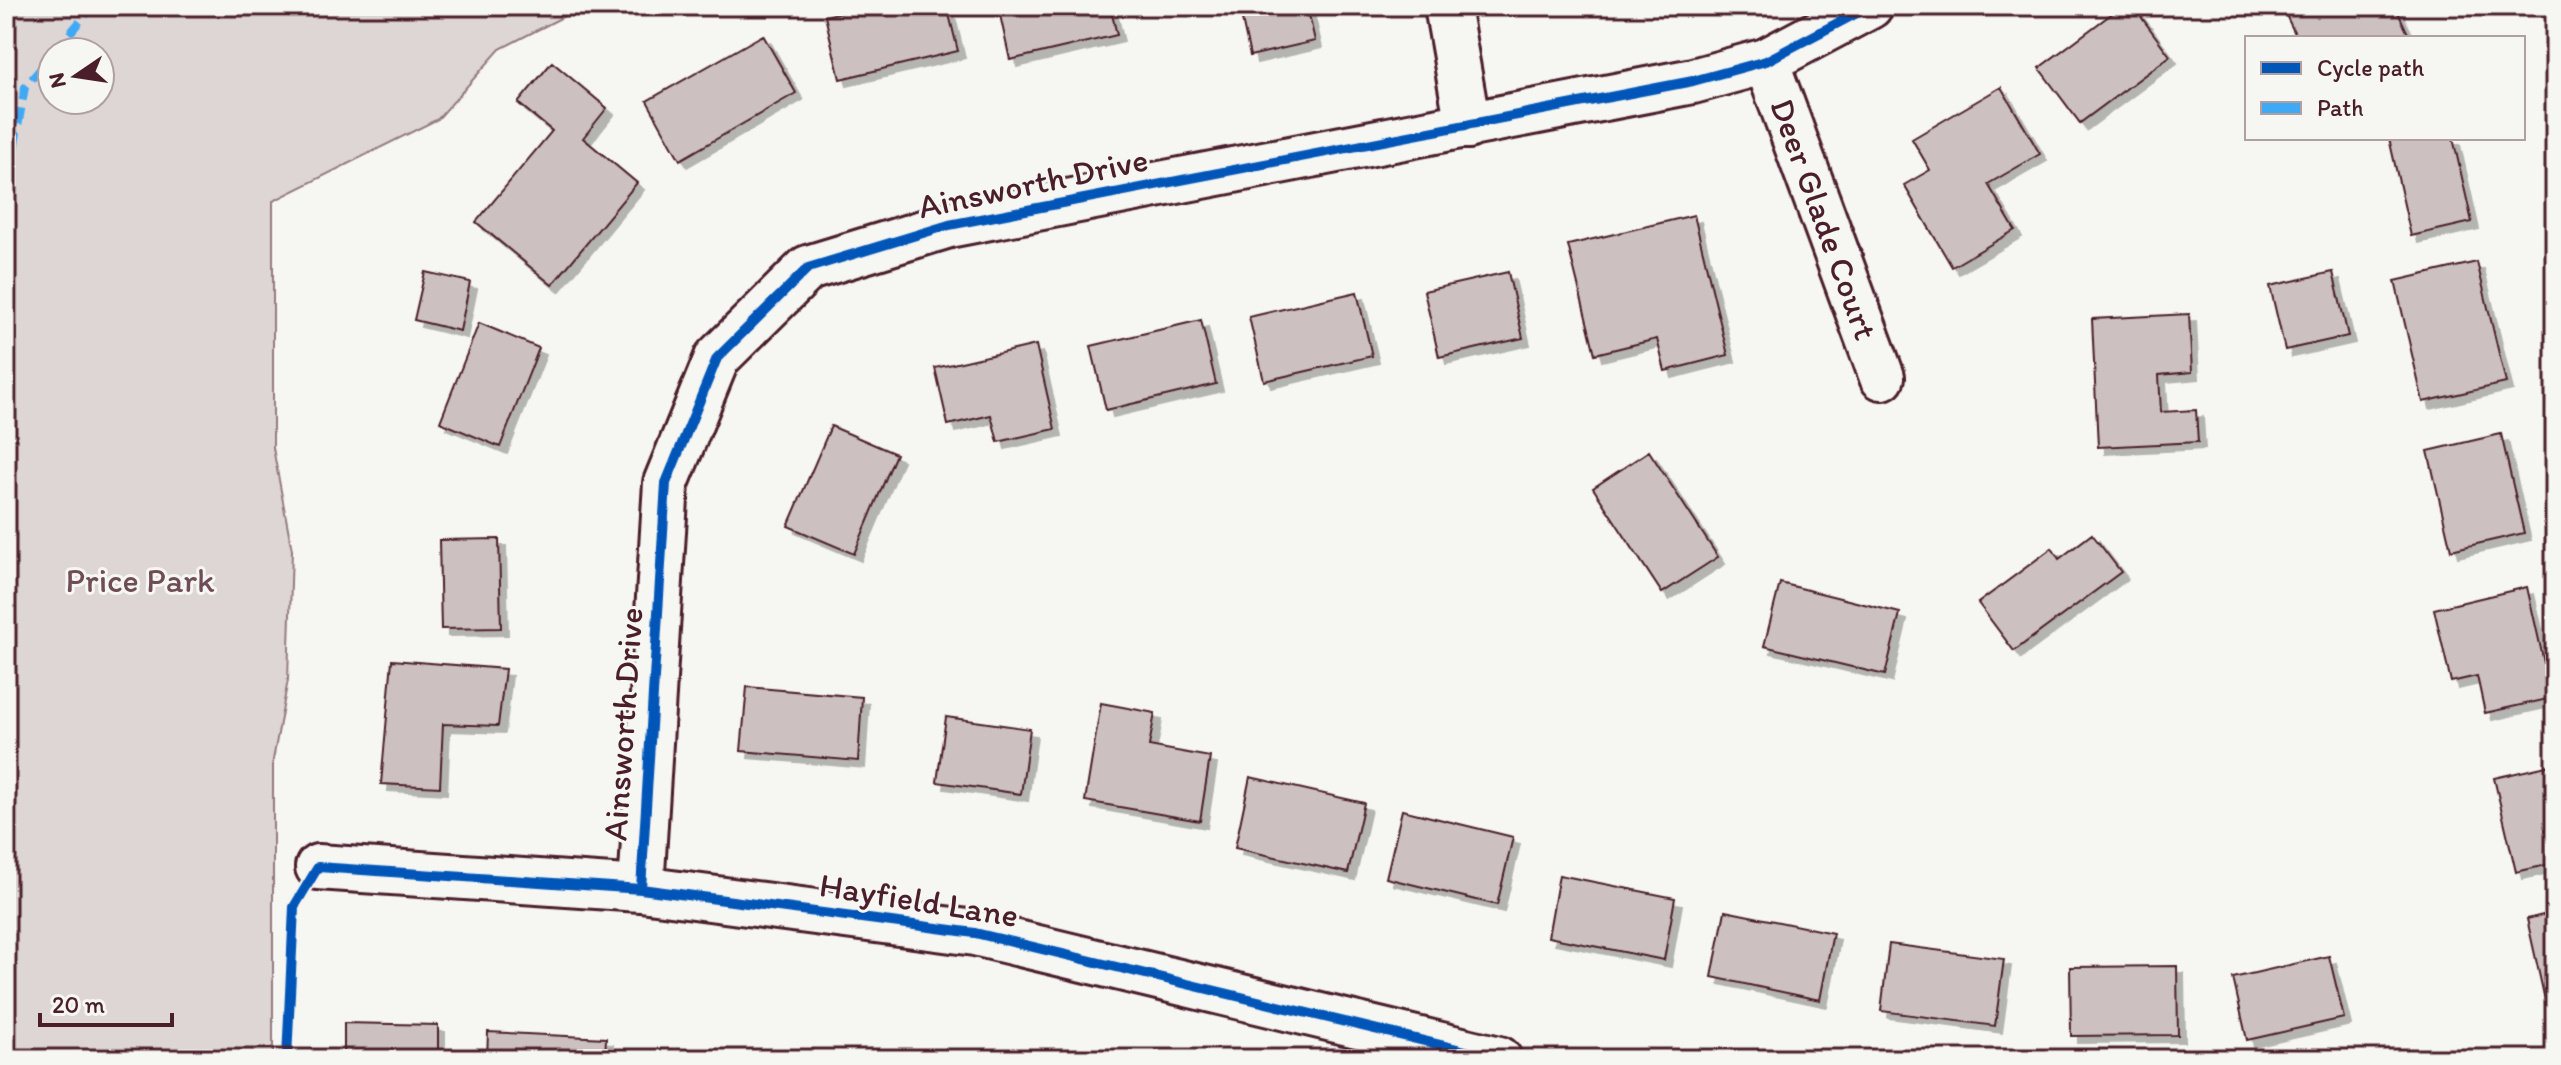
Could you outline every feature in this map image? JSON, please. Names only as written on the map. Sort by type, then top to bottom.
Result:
[{"type":"street","points":[[1447,6],[1468,126]]},
{"type":"street","name":"Ainsworth Drive","points":[[641,889],[666,483],[717,358],[808,268],[949,225],[1693,81],[1766,61],[1870,6]]},
{"type":"street","name":"Deer Glade Court","points":[[1766,61],[1882,377]]},
{"type":"street","name":"Hayfield Lane","points":[[318,867],[641,889],[975,933],[1499,1059]]},
{"type":"green space","name":"Price Park","points":[[6,6],[584,6],[500,49],[438,119],[273,201],[273,448],[292,550],[288,680],[273,760],[273,1059],[6,1059]]},
{"type":"building","points":[[868,6],[947,6],[958,51],[840,79],[825,16]]},
{"type":"building","points":[[998,6],[1110,6],[1117,35],[1010,60]]},
{"type":"building","points":[[1239,6],[1307,6],[1315,41],[1250,56]]},
{"type":"building","points":[[2122,6],[2133,6],[2170,56],[2080,123],[2039,68]]},
{"type":"building","points":[[2294,6],[2395,6],[2409,36],[2296,36],[2284,11]]},
{"type":"building","points":[[763,35],[796,93],[680,160],[647,101]]},
{"type":"building","points":[[552,62],[607,108],[583,138],[637,183],[552,285],[476,222],[552,131],[518,103]]},
{"type":"building","points":[[2001,87],[2040,154],[1988,184],[2015,230],[1952,267],[1904,185],[1930,170],[1912,139]]},
{"type":"building","points":[[2389,140],[2453,140],[2472,222],[2411,236]]},
{"type":"building","points":[[1694,215],[1728,355],[1665,371],[1657,339],[1595,354],[1568,245]]},
{"type":"building","points":[[2477,262],[2506,383],[2423,402],[2395,281]]},
{"type":"building","points":[[425,272],[470,282],[460,331],[414,320]]},
{"type":"building","points":[[1508,272],[1523,338],[1439,357],[1424,291]]},
{"type":"building","points":[[2333,272],[2348,336],[2285,350],[2270,286]]},
{"type":"building","points":[[1357,292],[1372,356],[1264,381],[1249,317]]},
{"type":"building","points":[[2189,314],[2192,372],[2159,375],[2161,412],[2196,410],[2198,442],[2098,447],[2092,319]]},
{"type":"building","points":[[1201,320],[1216,384],[1106,410],[1091,346]]},
{"type":"building","points":[[479,323],[539,348],[500,447],[440,422]]},
{"type":"building","points":[[1036,345],[1055,429],[998,442],[991,415],[948,425],[935,368]]},
{"type":"building","points":[[831,426],[896,454],[854,554],[788,526]]},
{"type":"building","points":[[2501,434],[2524,533],[2451,550],[2428,451]]},
{"type":"building","points":[[1649,451],[1718,557],[1662,593],[1593,488]]},
{"type":"building","points":[[2092,534],[2121,572],[2014,651],[1978,603],[2052,548],[2059,559]]},
{"type":"building","points":[[499,539],[501,628],[441,629],[439,540]]},
{"type":"building","points":[[1780,583],[1900,613],[1885,675],[1764,646]]},
{"type":"building","points":[[2527,587],[2552,698],[2485,713],[2477,676],[2451,682],[2434,609]]},
{"type":"building","points":[[392,660],[505,669],[498,726],[443,724],[440,787],[381,784]]},
{"type":"building","points":[[747,687],[862,697],[858,761],[741,751]]},
{"type":"building","points":[[1101,703],[1155,713],[1149,746],[1210,757],[1200,821],[1085,801]]},
{"type":"building","points":[[946,717],[1030,729],[1021,794],[937,782]]},
{"type":"building","points":[[2555,764],[2555,863],[2516,872],[2494,778]]},
{"type":"building","points":[[1250,777],[1364,803],[1348,873],[1235,848]]},
{"type":"building","points":[[1402,810],[1513,837],[1497,905],[1386,878]]},
{"type":"building","points":[[1559,875],[1675,898],[1664,960],[1548,937]]},
{"type":"building","points":[[1725,911],[1833,933],[1820,1000],[1712,977]]},
{"type":"building","points":[[2555,912],[2555,1026],[2551,1027],[2527,919]]},
{"type":"building","points":[[1889,944],[2004,959],[1995,1026],[1881,1011]]},
{"type":"building","points":[[2329,956],[2344,1018],[2247,1040],[2233,978]]},
{"type":"building","points":[[2177,966],[2178,1035],[2071,1036],[2070,967]]},
{"type":"building","points":[[344,1023],[438,1025],[438,1059],[344,1059]]},
{"type":"building","points":[[488,1032],[606,1038],[605,1059],[487,1059]]},
{"type":"building","points":[[648,1052],[784,1053],[784,1059],[648,1059]]},
{"type":"marked path","points":[[68,36],[93,6]]},
{"type":"marked path","points":[[6,195],[25,87],[36,74]]},
{"type":"marked path","points":[[6,570],[12,608],[6,620]]},
{"type":"cycle path","points":[[641,889],[666,483],[717,358],[808,268],[949,225],[1693,81],[1766,61],[1870,6]]},
{"type":"cycle path","points":[[287,1059],[294,907],[318,867],[641,889],[975,933],[1499,1059]]}]
